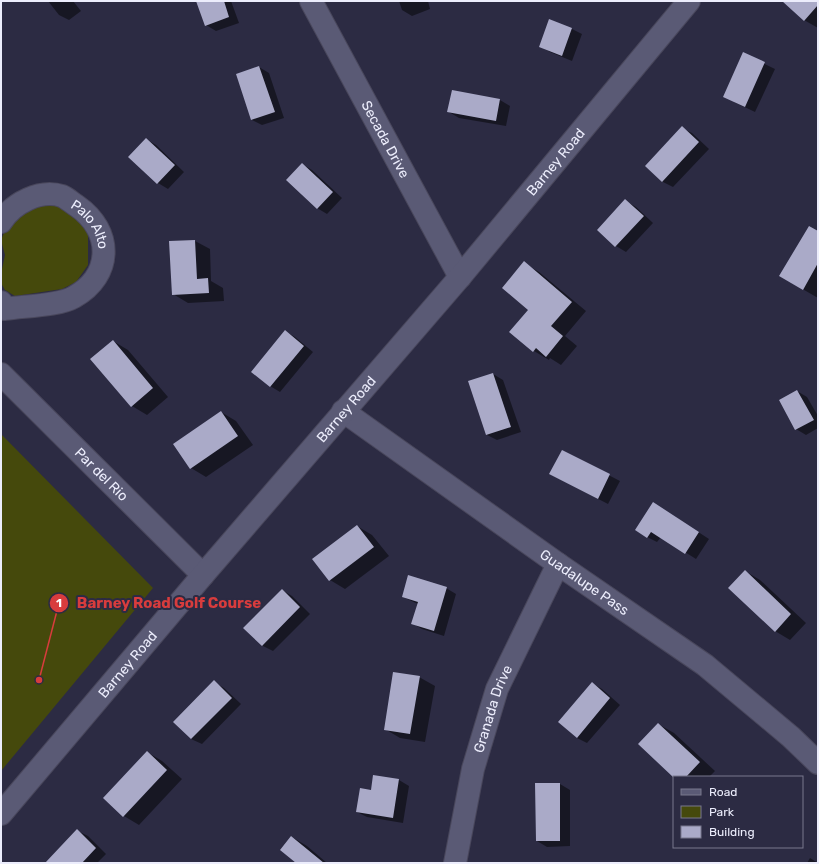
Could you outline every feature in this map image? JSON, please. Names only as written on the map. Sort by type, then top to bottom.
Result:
[{"type":"street","name":"Secada Drive","points":[[311,1],[460,276]]},
{"type":"street","name":"Barney Road","points":[[1,814],[203,575],[460,276],[688,1]]},
{"type":"street","name":"Palo Alto","points":[[1,222],[5,215],[24,201],[44,194],[62,196],[82,210],[95,223],[101,236],[103,248],[103,264],[99,274],[91,285],[73,298],[55,303],[2,308]]},
{"type":"street","name":"Par del Rio","points":[[1,374],[203,575]]},
{"type":"street","name":"Guadalupe Pass","points":[[343,412],[558,564],[705,665],[791,737],[818,763]]},
{"type":"street","name":"Granada Drive","points":[[455,863],[472,769],[497,690],[558,564]]},
{"type":"green space","points":[[60,202],[79,215],[88,235],[88,265],[76,282],[62,289],[15,296],[5,290],[1,283],[1,274],[5,255],[1,240],[6,228],[22,213],[42,203]]},
{"type":"green space","points":[[1,434],[153,588],[1,771]]},
{"type":"building","points":[[196,1],[224,1],[229,17],[205,26]]},
{"type":"building","points":[[782,1],[818,1],[818,5],[804,21]]},
{"type":"building","points":[[549,19],[572,28],[562,56],[539,47]]},
{"type":"building","points":[[743,52],[765,62],[745,107],[723,97]]},
{"type":"building","points":[[259,66],[275,112],[251,120],[236,74]]},
{"type":"building","points":[[452,90],[500,99],[496,121],[447,112]]},
{"type":"building","points":[[682,126],[699,142],[662,182],[645,166]]},
{"type":"building","points":[[146,138],[175,165],[157,184],[128,157]]},
{"type":"building","points":[[302,163],[333,192],[317,209],[286,180]]},
{"type":"building","points":[[625,199],[644,216],[615,247],[597,230]]},
{"type":"building","points":[[809,226],[818,231],[818,263],[803,290],[779,276]]},
{"type":"building","points":[[195,240],[197,279],[208,278],[209,293],[172,295],[169,241]]},
{"type":"building","points":[[524,261],[572,302],[551,326],[563,336],[546,357],[536,348],[533,352],[509,332],[528,310],[502,288]]},
{"type":"building","points":[[285,330],[304,346],[270,387],[251,372]]},
{"type":"building","points":[[113,340],[153,388],[131,407],[90,359]]},
{"type":"building","points":[[493,373],[511,427],[486,435],[468,381]]},
{"type":"building","points":[[797,390],[814,420],[795,430],[779,400]]},
{"type":"building","points":[[221,411],[238,436],[190,469],[173,444]]},
{"type":"building","points":[[562,450],[610,474],[598,499],[549,474]]},
{"type":"building","points":[[653,502],[699,532],[685,554],[651,532],[647,538],[635,530]]},
{"type":"building","points":[[357,525],[374,547],[329,581],[312,559]]},
{"type":"building","points":[[745,570],[791,614],[775,632],[728,588]]},
{"type":"building","points":[[408,575],[447,587],[434,631],[411,624],[418,602],[402,597]]},
{"type":"building","points":[[282,589],[300,607],[262,646],[243,628]]},
{"type":"building","points":[[393,672],[420,676],[410,734],[384,730]]},
{"type":"building","points":[[214,680],[232,698],[191,739],[173,722]]},
{"type":"building","points":[[592,682],[610,698],[577,738],[558,722]]},
{"type":"building","points":[[658,723],[700,762],[687,776],[673,777],[638,744]]},
{"type":"building","points":[[147,751],[167,770],[123,817],[103,798]]},
{"type":"building","points":[[373,775],[399,779],[393,818],[356,812],[360,788],[371,790]]},
{"type":"building","points":[[535,783],[560,783],[560,841],[536,841]]},
{"type":"building","points":[[77,829],[96,848],[82,863],[45,863]]},
{"type":"building","points":[[291,836],[324,863],[296,863],[280,850]]},
{"type":"place","name":"Barney Road Golf Course","points":[[39,680]]}]
